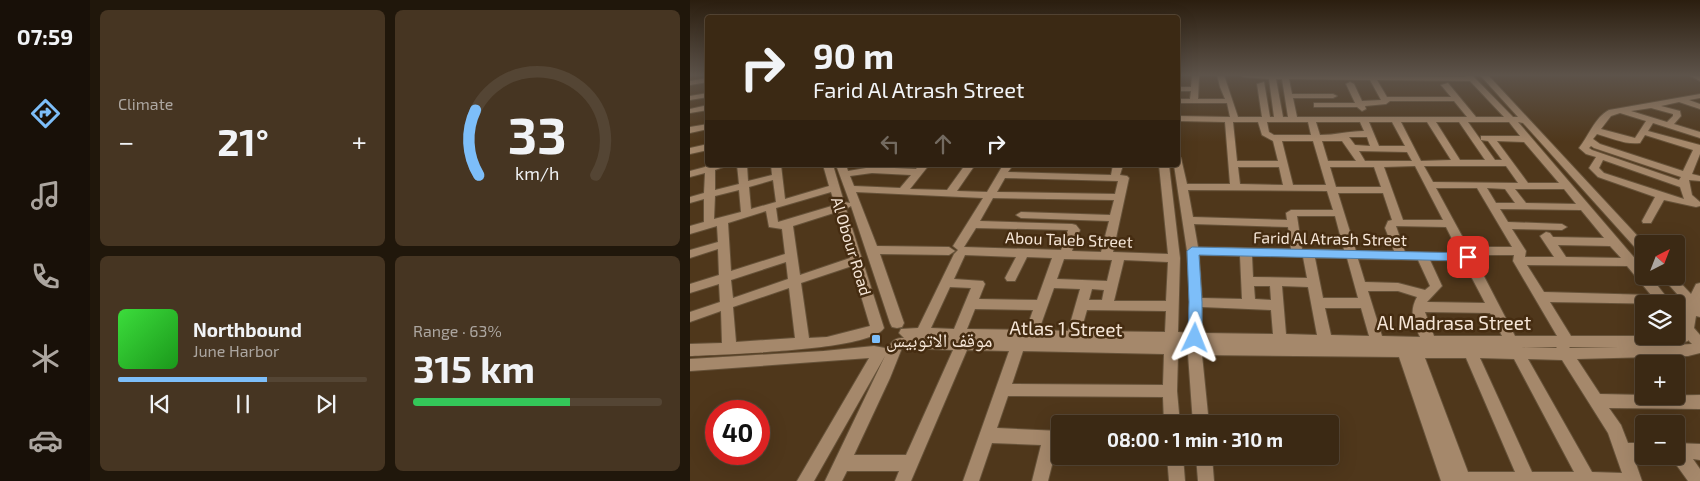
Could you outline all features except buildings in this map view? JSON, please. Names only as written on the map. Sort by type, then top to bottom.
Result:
[{"type":"street","points":[[1228,97],[1233,107],[1235,187]]},
{"type":"street","points":[[1262,97],[1266,135],[1277,138],[1345,138]]},
{"type":"street","points":[[1275,97],[1279,119]]},
{"type":"street","points":[[1288,97],[1294,119]]},
{"type":"street","points":[[1314,97],[1317,105],[1316,138],[1377,341]]},
{"type":"street","points":[[1333,97],[1336,105]]},
{"type":"street","points":[[1356,97],[1376,148]]},
{"type":"street","points":[[1490,97],[1511,120],[1658,295]]},
{"type":"street","points":[[1505,97],[1635,240]]},
{"type":"street","points":[[1692,97],[1618,110],[1608,114],[1588,138],[1589,142],[1584,149],[1686,183],[1696,184],[1699,176]]},
{"type":"street","points":[[1317,105],[1384,103],[1385,99],[1457,99],[1474,120]]},
{"type":"street","points":[[1180,100],[1230,101]]},
{"type":"street","points":[[1678,100],[1700,107]]},
{"type":"street","points":[[1650,105],[1677,114],[1669,125]]},
{"type":"street","points":[[690,111],[705,108]]},
{"type":"street","points":[[1618,110],[1700,135]]},
{"type":"street","points":[[1180,120],[1525,120]]},
{"type":"street","points":[[1395,120],[1514,347],[1588,481]]},
{"type":"street","points":[[1430,120],[1457,163]]},
{"type":"street","points":[[1462,120],[1492,163]]},
{"type":"street","points":[[1595,130],[1633,141],[1636,140],[1652,120]]},
{"type":"street","points":[[690,130],[705,127]]},
{"type":"street","points":[[1643,132],[1699,148],[1686,183],[1687,196],[1698,205]]},
{"type":"street","points":[[1345,138],[1344,135],[1346,134],[1369,134]]},
{"type":"street","points":[[1277,138],[1288,188]]},
{"type":"street","points":[[1345,138],[1362,164]]},
{"type":"street","points":[[1475,138],[1527,139]]},
{"type":"street","points":[[1490,138],[1525,185]]},
{"type":"street","points":[[1589,142],[1686,183]]},
{"type":"street","points":[[690,151],[705,148]]},
{"type":"street","points":[[1353,148],[1411,149]]},
{"type":"street","points":[[1601,156],[1594,168],[1601,175],[1661,196],[1698,205]]},
{"type":"street","points":[[1324,164],[1508,163]]},
{"type":"street","points":[[1233,164],[1283,164]]},
{"type":"street","points":[[1378,164],[1398,222]]},
{"type":"street","points":[[690,174],[710,167],[709,225]]},
{"type":"street","points":[[742,167],[746,214]]},
{"type":"street","points":[[776,167],[778,176],[773,225],[787,225],[855,203]]},
{"type":"street","name":"Al Obour Road","points":[[829,167],[874,329],[866,344],[867,347],[877,352]]},
{"type":"street","points":[[950,193],[969,167]]},
{"type":"street","points":[[922,333],[947,283],[958,250],[1007,167]]},
{"type":"street","points":[[1042,176],[1046,167]]},
{"type":"street","points":[[1115,177],[1118,167]]},
{"type":"street","points":[[1164,167],[1174,258],[1170,391],[1171,415]]},
{"type":"street","points":[[1179,167],[1192,251],[1196,302],[1195,344],[1200,415]]},
{"type":"street","points":[[852,189],[875,168]]},
{"type":"street","points":[[842,169],[921,169]]},
{"type":"street","name":"Al Obour Road","points":[[842,169],[852,189],[900,336]]},
{"type":"street","points":[[903,191],[921,169]]},
{"type":"street","points":[[1002,175],[1124,178],[1106,256]]},
{"type":"street","points":[[690,200],[778,176]]},
{"type":"street","points":[[1070,196],[1077,177]]},
{"type":"street","points":[[1430,185],[1565,186]]},
{"type":"street","points":[[1408,347],[1463,481],[1634,481],[1622,450],[1620,439],[1563,345],[1504,225],[1480,185]]},
{"type":"street","points":[[1508,185],[1524,206]]},
{"type":"street","points":[[1182,187],[1387,190]]},
{"type":"street","points":[[690,230],[835,188]]},
{"type":"street","points":[[852,189],[990,195],[1120,197]]},
{"type":"street","points":[[1016,225],[1031,195]]},
{"type":"street","points":[[1647,221],[1661,196]]},
{"type":"street","points":[[1493,206],[1584,207]]},
{"type":"street","points":[[1548,207],[1573,241]]},
{"type":"street","points":[[1325,340],[1313,283],[1291,213],[1339,213]]},
{"type":"street","points":[[1021,215],[1115,218]]},
{"type":"street","points":[[1187,220],[1293,224]]},
{"type":"street","points":[[722,221],[728,347]]},
{"type":"street","points":[[1401,255],[1390,226],[1392,223],[1450,224]]},
{"type":"street","points":[[972,224],[1073,228],[1074,230],[1049,283],[1025,343],[1002,390],[972,481]]},
{"type":"street","points":[[787,225],[803,344]]},
{"type":"street","points":[[1504,225],[1562,227]]},
{"type":"street","points":[[1539,226],[1563,262]]},
{"type":"street","points":[[1549,241],[1613,242]]},
{"type":"street","points":[[690,254],[723,244]]},
{"type":"street","name":"Abou Taleb Street","points":[[873,250],[958,250],[1023,254],[1174,258]]},
{"type":"street","name":"Farid Al Atrash Street","points":[[1192,251],[1422,256],[1466,254],[1520,256],[1563,262],[1630,262]]},
{"type":"street","points":[[1246,252],[1249,304]]},
{"type":"street","points":[[1011,278],[1023,254]]},
{"type":"street","points":[[690,288],[791,256]]},
{"type":"street","points":[[1107,305],[1119,256]]},
{"type":"street","points":[[1422,256],[1436,286],[1422,300],[1418,307],[1429,342]]},
{"type":"street","points":[[690,317],[856,260]]},
{"type":"street","points":[[1247,281],[1313,283]]},
{"type":"street","points":[[1276,282],[1280,339]]},
{"type":"street","points":[[903,481],[960,339],[979,284],[947,283]]},
{"type":"street","points":[[1049,283],[1112,286]]},
{"type":"street","points":[[1073,336],[1086,285]]},
{"type":"street","points":[[1675,285],[1696,308]]},
{"type":"street","points":[[1360,286],[1398,287],[1428,295]]},
{"type":"street","points":[[1688,329],[1696,308],[1700,287]]},
{"type":"street","points":[[1540,297],[1635,301]]},
{"type":"street","points":[[1196,302],[1278,305]]},
{"type":"street","points":[[1318,303],[1366,303]]},
{"type":"street","points":[[971,304],[1041,305]]},
{"type":"street","points":[[1081,305],[1172,306]]},
{"type":"street","points":[[1418,307],[1494,308]]},
{"type":"street","points":[[690,350],[803,344],[835,340],[874,329],[890,322],[900,336]]},
{"type":"street","points":[[1685,326],[1700,344]]},
{"type":"street","name":"Al Madrasa Street","points":[[1171,343],[1514,347],[1670,341],[1682,337],[1688,329]]},
{"type":"street","name":"Atlas 1 Street","points":[[900,336],[922,333],[960,339]]},
{"type":"street","points":[[805,481],[877,352],[900,336]]},
{"type":"street","points":[[833,481],[900,336]]},
{"type":"street","name":"Atlas 1 Street","points":[[900,336],[1025,343],[1171,343]]},
{"type":"street","name":"Atlas 1 Street","points":[[1025,343],[1073,336],[1171,343]]},
{"type":"street","name":"Al Madrasa Street","points":[[1195,344],[1280,339],[1377,341],[1408,347],[1429,342],[1468,347]]},
{"type":"street","name":"Al Madrasa Street","points":[[1563,345],[1688,350],[1700,347]]},
{"type":"street","points":[[1408,347],[1449,481]]},
{"type":"street","points":[[1468,347],[1527,480]]},
{"type":"street","points":[[690,365],[877,352]]},
{"type":"street","points":[[1002,390],[1170,391]]},
{"type":"street","points":[[1597,401],[1700,402]]},
{"type":"street","points":[[987,435],[1051,438]]},
{"type":"street","points":[[1040,481],[1051,449]]},
{"type":"street","points":[[1622,450],[1635,451]]},
{"type":"street","points":[[1685,452],[1699,453]]},
{"type":"street","points":[[842,463],[911,463]]},
{"type":"street","points":[[1685,463],[1698,481]]},
{"type":"street","points":[[1176,465],[1177,481]]},
{"type":"street","points":[[1205,465],[1206,481]]},
{"type":"place","name":"موقف الاتوبيس","points":[[876,339]]},
{"type":"route","points":[[1195,338],[1196,302],[1192,251],[1468,257]]}]
